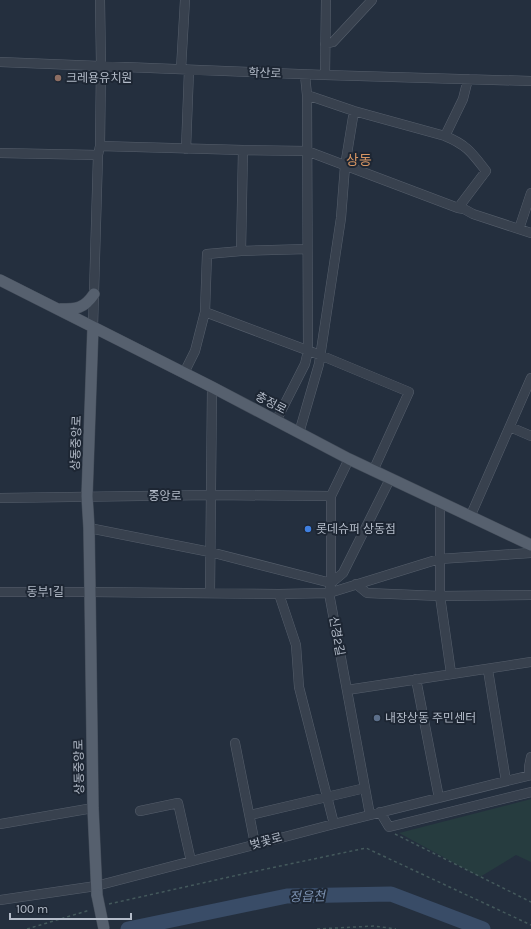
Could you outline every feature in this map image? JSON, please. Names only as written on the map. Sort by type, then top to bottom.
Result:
[{"type":"main road","name":"충정로","points":[[0,280],[212,387],[348,459],[531,545]]},
{"type":"main road","points":[[57,309],[74,309],[82,307],[89,302],[94,294]]},
{"type":"main road","name":"상동중앙로","points":[[93,327],[87,496],[89,528],[93,808],[97,891],[104,929]]},
{"type":"street","name":"상동중앙로","points":[[93,327],[101,66],[100,0]]},
{"type":"street","points":[[185,0],[186,148]]},
{"type":"street","points":[[325,76],[326,0]]},
{"type":"street","points":[[325,44],[332,42],[372,0]]},
{"type":"street","name":"학산로","points":[[0,62],[325,76],[531,81]]},
{"type":"street","points":[[276,421],[305,364],[308,351],[307,95],[305,75]]},
{"type":"street","points":[[445,136],[463,99],[468,79]]},
{"type":"street","points":[[307,95],[354,111],[445,136],[459,142],[470,150],[486,171],[458,208]]},
{"type":"street","points":[[299,433],[319,364],[341,218],[344,166],[354,111]]},
{"type":"street","points":[[0,154],[186,148],[307,151],[344,166],[464,209],[473,214],[531,233]]},
{"type":"street","points":[[240,251],[243,150]]},
{"type":"street","points":[[519,229],[531,193]]},
{"type":"street","points":[[184,373],[195,352],[205,312],[207,254],[240,251],[307,249]]},
{"type":"street","points":[[205,312],[320,355],[409,392],[373,471]]},
{"type":"street","points":[[470,517],[531,378]]},
{"type":"street","points":[[210,593],[212,387]]},
{"type":"street","points":[[510,427],[531,436]]},
{"type":"street","name":"신경2길","points":[[348,459],[331,496],[331,583],[329,593],[370,815]]},
{"type":"street","points":[[89,528],[210,552],[331,583],[343,573],[390,479]]},
{"type":"street","name":"중앙로","points":[[0,498],[210,495],[331,496]]},
{"type":"street","points":[[440,502],[440,596],[451,674]]},
{"type":"street","name":"동부1길","points":[[0,592],[329,593],[439,559],[531,553]]},
{"type":"street","points":[[356,584],[367,593],[440,596],[531,595]]},
{"type":"street","points":[[279,594],[296,646],[299,688],[334,824]]},
{"type":"street","points":[[347,690],[451,674],[488,670],[531,662]]},
{"type":"street","points":[[488,670],[506,781]]},
{"type":"street","points":[[416,679],[438,798]]},
{"type":"street","points":[[235,743],[255,844]]},
{"type":"street","points":[[530,775],[528,767],[531,758]]},
{"type":"street","name":"벚꽃로","points":[[0,900],[97,891],[191,861],[530,775]]},
{"type":"street","points":[[250,815],[365,788]]},
{"type":"street","points":[[380,812],[389,827],[531,792]]},
{"type":"street","points":[[140,812],[178,803],[191,861]]},
{"type":"street","points":[[0,824],[93,808]]},
{"type":"path","points":[[393,833],[531,902]]},
{"type":"path","points":[[109,904],[366,848],[531,925]]},
{"type":"path","points":[[27,929],[94,909]]},
{"type":"path","points":[[317,929],[374,926],[396,929]]},
{"type":"green space","points":[[531,799],[531,862],[516,855],[480,877],[399,833]]},
{"type":"waterway","name":"정읍천","points":[[128,929],[287,896],[391,894],[483,929]]},
{"type":"place","name":"크레용유치원","points":[[58,78]]},
{"type":"place","name":"롯데슈퍼 상동점","points":[[308,529]]},
{"type":"place","name":"내장상동 주민센터","points":[[377,718]]},
{"type":"district","name":"상동","points":[[359,160]]}]
